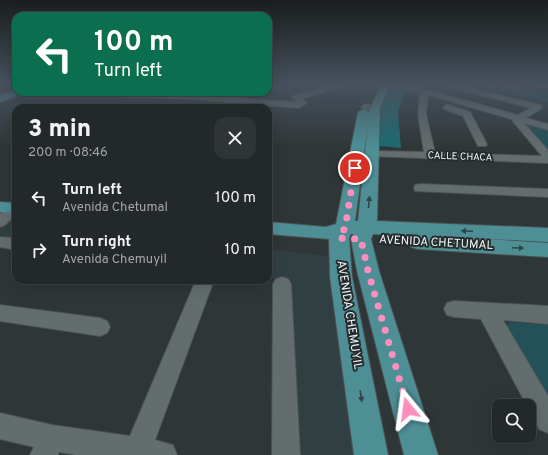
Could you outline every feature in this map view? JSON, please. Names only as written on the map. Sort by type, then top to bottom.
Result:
[{"type":"main road","name":"AVENIDA CHEMUYIL","points":[[370,107],[372,154],[347,233],[368,271],[421,455]]},
{"type":"main road","name":"AVENIDA CHEMUYIL","points":[[370,107],[347,233],[342,277],[371,455]]},
{"type":"main road","name":"AVENIDA CHETUMAL","points":[[272,228],[548,250]]},
{"type":"main road","name":"AVENIDA CHETUMAL","points":[[347,233],[548,235]]},
{"type":"street","points":[[423,106],[422,114],[430,156]]},
{"type":"street","points":[[441,106],[467,114],[482,144]]},
{"type":"street","points":[[478,106],[548,127]]},
{"type":"street","points":[[535,106],[548,110]]},
{"type":"street","points":[[516,117],[538,107]]},
{"type":"street","points":[[516,117],[548,157]]},
{"type":"street","name":"CALLE CHACA","points":[[372,154],[548,160]]},
{"type":"street","points":[[420,188],[548,193]]},
{"type":"street","points":[[0,222],[10,207]]},
{"type":"street","points":[[0,242],[12,244]]},
{"type":"street","points":[[0,426],[48,446],[153,453],[204,284]]},
{"type":"street","points":[[282,284],[286,455]]},
{"type":"street","points":[[454,309],[548,316]]},
{"type":"street","points":[[487,312],[548,420]]},
{"type":"street","points":[[0,313],[100,327]]},
{"type":"shaded area","points":[[382,106],[400,106],[398,112],[401,148],[380,146],[380,112]]},
{"type":"shaded area","points":[[527,124],[533,124],[548,129],[548,151],[526,126]]},
{"type":"shaded area","points":[[12,218],[12,243],[0,241],[0,229]]},
{"type":"shaded area","points":[[272,249],[329,256],[364,455],[299,455],[290,281],[272,279]]},
{"type":"shaded area","points":[[510,322],[548,325],[548,397],[506,326]]},
{"type":"route","points":[[355,168],[345,228],[339,238],[361,239],[368,271],[408,409]]}]
